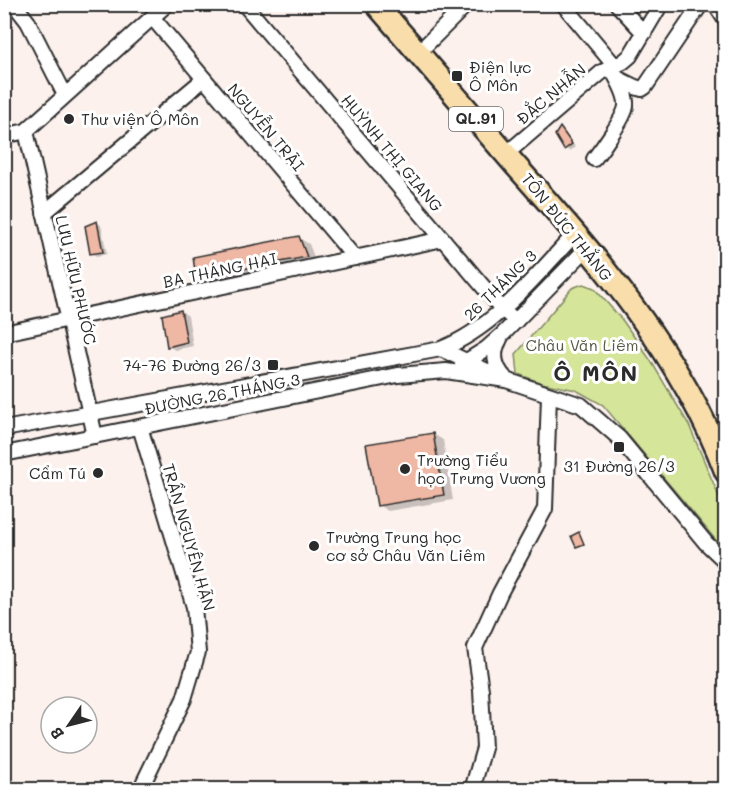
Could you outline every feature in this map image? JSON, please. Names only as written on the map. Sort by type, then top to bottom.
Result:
[{"type":"highway","name":"TÔN ĐỨC THẮNG","points":[[376,4],[581,241],[665,352],[695,405],[726,472]]},
{"type":"street","points":[[14,4],[28,22],[65,95]]},
{"type":"street","points":[[4,136],[26,130],[167,4]]},
{"type":"street","name":"HUỲNH THỊ GIANG","points":[[244,4],[502,309],[516,321]]},
{"type":"street","points":[[418,53],[467,4]]},
{"type":"street","points":[[563,4],[614,71],[634,87],[642,89],[701,4]]},
{"type":"street","points":[[617,4],[644,33]]},
{"type":"street","name":"ĐẮC NHẪN","points":[[506,154],[602,72],[614,71],[630,56],[661,4]]},
{"type":"street","points":[[715,4],[726,21]]},
{"type":"street","name":"NGUYỄN TRÃI","points":[[152,17],[355,258]]},
{"type":"street","points":[[594,159],[605,145],[626,108],[625,97],[614,71]]},
{"type":"street","points":[[44,213],[204,79]]},
{"type":"street","name":"LƯU HỮU PHƯỚC","points":[[26,130],[95,436]]},
{"type":"street","name":"BA THÁNG HAI","points":[[4,333],[443,239]]},
{"type":"street","points":[[446,371],[467,362],[503,334],[581,241]]},
{"type":"street","name":"26 THÁNG 3","points":[[441,349],[474,333],[489,322],[581,241]]},
{"type":"street","points":[[503,334],[495,350],[495,360],[500,373],[506,380]]},
{"type":"street","points":[[441,349],[506,380],[581,405],[619,438],[706,543],[726,562]]},
{"type":"street","name":"ĐƯỜNG 26 THÁNG 3","points":[[4,429],[441,349]]},
{"type":"street","points":[[446,371],[506,380]]},
{"type":"street","name":"ĐƯỜNG 26 THÁNG 3","points":[[4,454],[398,375],[446,371]]},
{"type":"street","points":[[472,789],[484,748],[481,690],[475,648],[500,592],[545,509],[549,396]]},
{"type":"street","name":"TRẦN NGUYÊN HÃN","points":[[140,427],[195,607],[198,652],[184,699],[140,789]]},
{"type":"green space","name":"Châu Văn Liêm","points":[[583,284],[594,288],[623,321],[651,361],[689,425],[725,511],[725,551],[603,405],[576,390],[542,383],[518,374],[516,354],[572,288]]},
{"type":"building","points":[[560,127],[572,144],[564,150],[555,135]]},
{"type":"building","points":[[97,221],[103,252],[90,254],[85,226]]},
{"type":"building","points":[[299,236],[307,257],[196,278],[193,257]]},
{"type":"building","points":[[181,310],[187,342],[167,347],[162,315]]},
{"type":"building","name":"Trường Tiểu học Trưng Vương","points":[[433,433],[444,495],[377,506],[366,444]]},
{"type":"building","points":[[579,532],[584,544],[576,547],[571,536]]},
{"type":"place","name":"Điện lực Ô Môn","points":[[457,76]]},
{"type":"place","name":"Thư viện Ô Môn","points":[[69,119]]},
{"type":"place","name":"74-76 Đường 26/3","points":[[273,365]]},
{"type":"place","name":"31 Đường 26/3","points":[[619,447]]},
{"type":"place","name":"Trường Tiểu học Trưng Vương","points":[[405,469]]},
{"type":"place","name":"Cẩm Tú","points":[[98,473]]},
{"type":"place","name":"Trường Trung học cơ sở Châu Văn Liêm","points":[[314,546]]},
{"type":"district","name":"Ô MÔN","points":[[596,373]]}]
